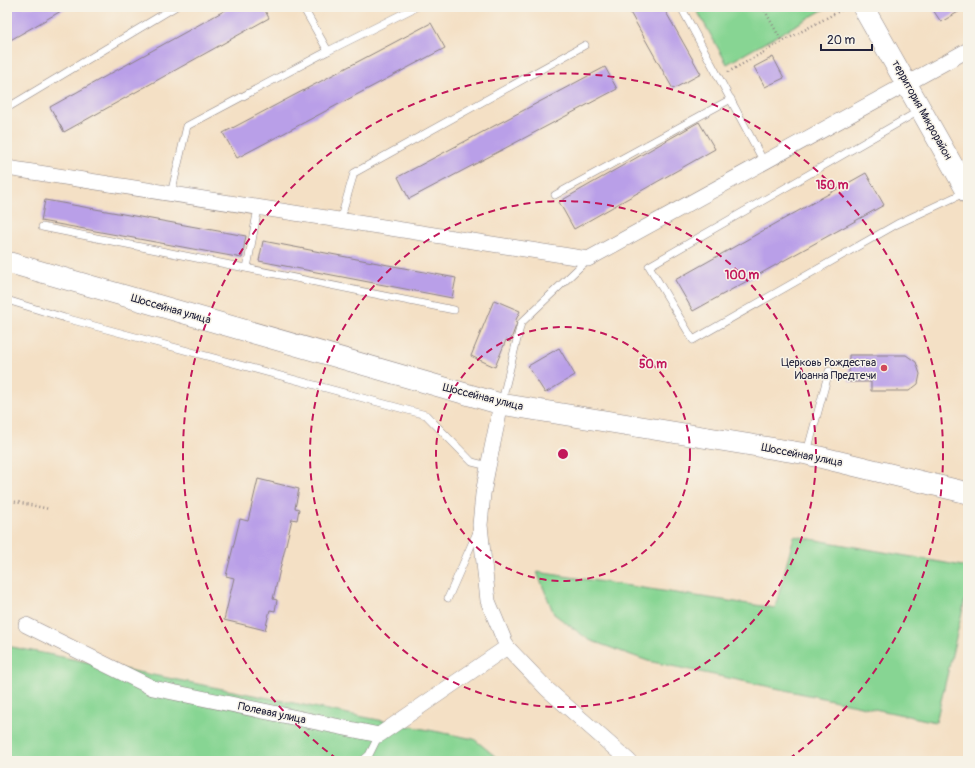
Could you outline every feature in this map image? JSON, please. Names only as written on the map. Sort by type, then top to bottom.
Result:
[{"type":"main road","name":"территория Микрорайон","points":[[863,7],[968,192]]},
{"type":"main road","name":"Шоссейная улица","points":[[7,262],[502,404],[807,454],[968,493]]},
{"type":"street","points":[[7,168],[588,260],[968,50]]},
{"type":"street","points":[[502,404],[488,466],[480,525],[488,601],[507,647],[547,689],[629,761]]},
{"type":"street","name":"Полевая улица","points":[[26,625],[153,688],[379,735]]},
{"type":"street","points":[[379,735],[507,647]]},
{"type":"lane","points":[[7,108],[175,7]]},
{"type":"lane","points":[[303,7],[328,50]]},
{"type":"lane","points":[[172,194],[187,126],[328,50],[416,7]]},
{"type":"lane","points":[[681,7],[764,162]]},
{"type":"lane","points":[[340,221],[354,173],[585,45]]},
{"type":"lane","points":[[554,195],[730,99]]},
{"type":"lane","points":[[921,110],[650,266],[693,340],[897,224],[968,192]]},
{"type":"lane","points":[[247,268],[258,208]]},
{"type":"lane","points":[[42,227],[454,310]]},
{"type":"lane","points":[[502,404],[521,323],[588,260]]},
{"type":"lane","points":[[7,300],[73,320],[426,415],[472,462],[488,466]]},
{"type":"lane","points":[[807,454],[829,371]]},
{"type":"lane","points":[[448,598],[480,525]]},
{"type":"lane","points":[[362,761],[369,755],[379,735]]},
{"type":"path","points":[[763,7],[782,42]]},
{"type":"path","points":[[719,77],[847,7]]},
{"type":"path","points":[[7,500],[49,509]]},
{"type":"green space","points":[[695,7],[828,7],[727,64]]},
{"type":"green space","points":[[794,536],[968,567],[968,587],[936,722],[648,661],[589,640],[554,614],[537,572],[775,608]]},
{"type":"green space","points":[[7,646],[474,739],[501,761],[7,761]]},
{"type":"building","points":[[7,7],[68,7],[7,42]]},
{"type":"building","points":[[231,7],[263,7],[269,18],[64,132],[50,107]]},
{"type":"building","points":[[627,7],[663,7],[701,74],[673,89]]},
{"type":"building","points":[[931,7],[967,7],[941,22]]},
{"type":"building","points":[[431,23],[445,48],[237,158],[223,133]]},
{"type":"building","points":[[773,57],[784,78],[765,87],[754,67]]},
{"type":"building","points":[[605,67],[617,89],[409,199],[398,177]]},
{"type":"building","points":[[699,122],[715,149],[574,229],[559,202]]},
{"type":"building","points":[[866,173],[884,205],[693,311],[675,280]]},
{"type":"building","points":[[45,200],[246,236],[242,258],[41,221]]},
{"type":"building","points":[[263,241],[456,278],[452,298],[259,261]]},
{"type":"building","points":[[494,300],[520,311],[515,322],[517,323],[510,342],[506,340],[495,367],[471,356]]},
{"type":"building","points":[[559,348],[575,375],[545,393],[528,366]]},
{"type":"building","name":"Церковь Рождества Иоанна Предтечи","points":[[849,355],[906,355],[916,362],[920,374],[918,384],[909,391],[871,391],[871,382],[849,382]]},
{"type":"building","points":[[258,479],[299,489],[295,508],[299,509],[297,520],[292,519],[273,599],[277,600],[275,611],[270,610],[265,630],[224,620],[234,578],[226,576],[240,519],[248,521]]},
{"type":"place","name":"Церковь Рождества Иоанна Предтечи","points":[[884,368]]}]
